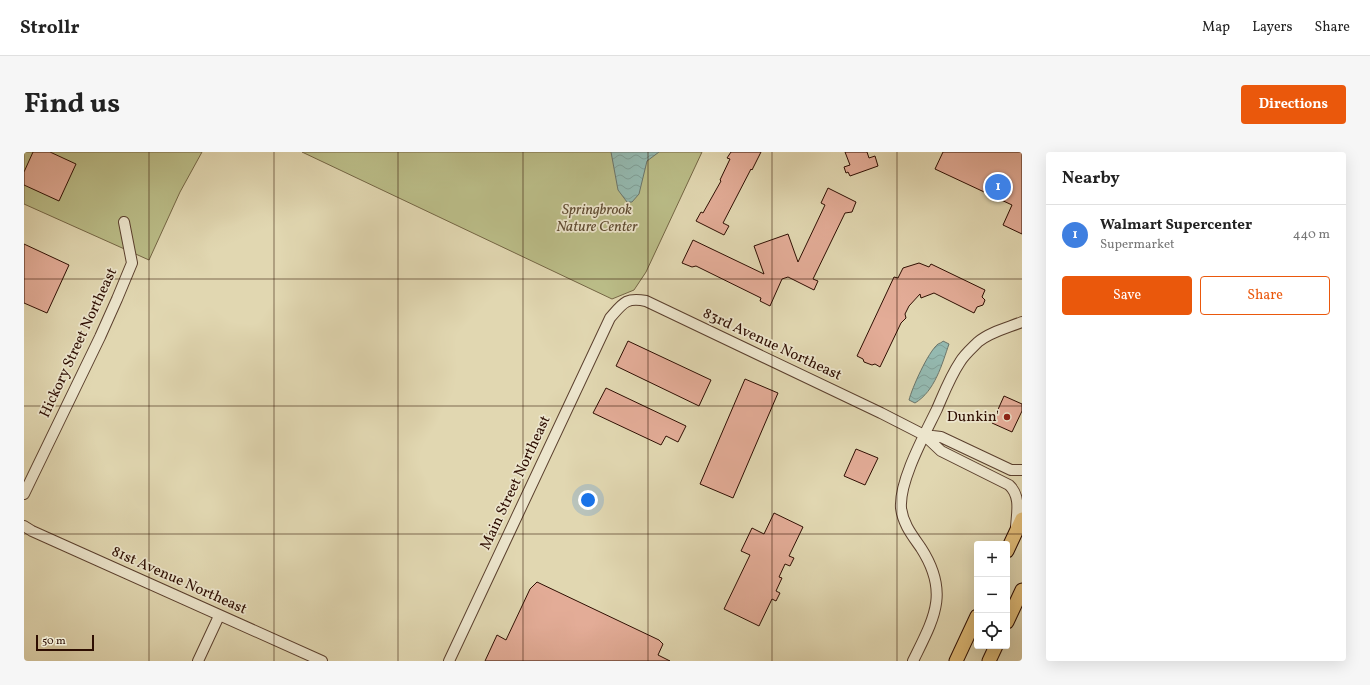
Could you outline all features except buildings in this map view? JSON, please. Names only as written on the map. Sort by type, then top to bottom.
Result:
[{"type":"main road","points":[[1010,545],[1022,519]]},
{"type":"main road","points":[[1010,616],[1022,590]]},
{"type":"main road","points":[[956,661],[974,622]]},
{"type":"main road","points":[[989,661],[995,649]]},
{"type":"street","name":"Hickory Street Northeast","points":[[24,494],[100,337],[132,263],[124,222]]},
{"type":"street","name":"83rd Avenue Northeast","points":[[610,318],[627,301],[635,299],[646,301],[924,435],[941,451],[1001,480],[1014,489],[1017,496],[1018,512],[1015,535]]},
{"type":"street","name":"Main Street Northeast","points":[[449,661],[610,318]]},
{"type":"street","points":[[913,661],[933,618],[938,591],[934,573],[927,557],[910,533],[904,520],[901,509],[901,498],[904,486],[924,435],[960,361],[980,341],[1005,327],[1022,322]]},
{"type":"street","name":"83rd Avenue Northeast","points":[[924,435],[940,437],[1011,470],[1022,470]]},
{"type":"street","name":"81st Avenue Northeast","points":[[24,526],[219,616],[322,661]]},
{"type":"street","points":[[198,661],[219,616]]},
{"type":"green space","points":[[24,152],[202,152],[180,192],[149,260],[24,204]]},
{"type":"green space","name":"Springbrook Nature Center","points":[[302,152],[702,152],[646,272],[634,290],[612,299]]},
{"type":"water","points":[[611,152],[659,152],[647,161],[639,194],[632,202],[627,202],[618,190]]},
{"type":"water","points":[[943,341],[949,344],[933,384],[928,392],[915,403],[909,400],[913,387],[925,362],[934,348]]},
{"type":"place","name":"Walmart Supercenter","points":[[998,187]]},
{"type":"place","name":"Dunkin'","points":[[1007,417]]}]
